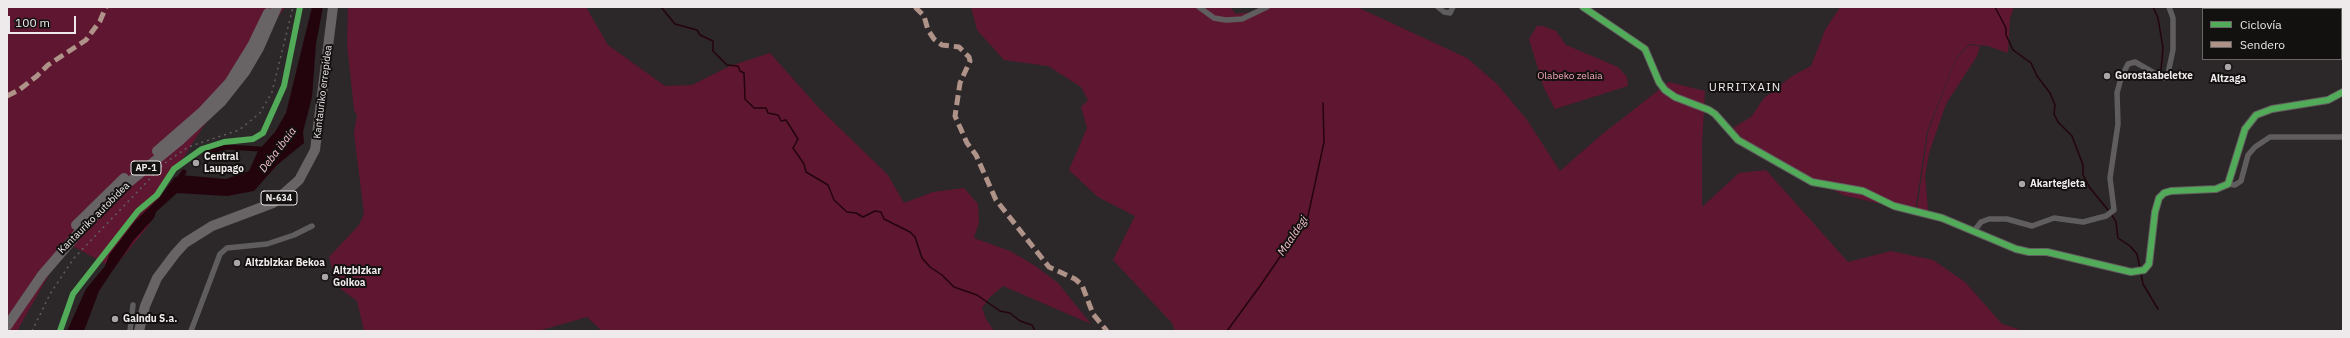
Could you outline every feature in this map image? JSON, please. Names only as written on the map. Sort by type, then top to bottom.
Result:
[{"type":"highway","name":"Kantauriko autobidea","points":[[7,313],[50,254],[93,206],[189,124],[229,83],[253,44],[270,7]]},
{"type":"highway","name":"Kantauriko autobidea","points":[[7,326],[42,275],[86,224],[122,188],[178,142],[222,101],[245,72],[259,48],[277,7]]},
{"type":"highway","name":"Kantauriko errepidea","points":[[139,331],[145,306],[157,278],[185,243],[212,226],[273,203],[287,192],[303,173],[315,150],[333,7]]},
{"type":"street","points":[[1200,7],[1214,18],[1226,20],[1242,19],[1267,7]]},
{"type":"street","points":[[1438,7],[1444,12],[1450,13],[1453,7]]},
{"type":"street","points":[[1583,7],[1645,49],[1659,82],[1665,90],[1675,97],[1715,114],[1738,140],[1812,182],[1863,191],[1894,206],[1942,218],[2016,249],[2047,252],[2137,272],[2147,268],[2151,258],[2155,212],[2160,198],[2164,193],[2216,189],[2228,184],[2236,186],[2241,181],[2248,156],[2255,147],[2270,137],[2343,137]]},
{"type":"street","points":[[1974,231],[1981,222],[1989,219],[2007,219],[2032,226],[2054,218],[2083,222],[2106,216],[2114,210],[2110,178],[2118,124],[2117,93],[2121,78],[2128,64],[2134,62],[2159,76],[2167,78],[2173,50],[2173,18],[2169,7]]},
{"type":"street","points":[[2228,184],[2245,129],[2256,115],[2272,109],[2328,100],[2343,92]]},
{"type":"street","points":[[191,331],[220,254],[227,248],[267,244],[294,235],[312,226]]},
{"type":"street","points":[[130,331],[133,305]]},
{"type":"green space","points":[[7,7],[285,7],[203,127],[162,191],[149,225],[117,264],[113,268],[67,243],[17,331],[7,331]]},
{"type":"green space","points":[[348,7],[586,7],[608,45],[665,86],[692,85],[730,66],[770,53],[818,107],[888,175],[904,203],[933,192],[964,188],[978,204],[979,222],[974,238],[1010,251],[1034,265],[1058,283],[1091,324],[1003,286],[990,297],[982,308],[986,319],[994,331],[602,331],[587,317],[538,331],[364,331],[357,301],[337,286],[329,257],[359,225],[364,214],[354,133],[357,115],[354,110],[347,44]]},
{"type":"green space","points":[[971,7],[1230,7],[1236,14],[1251,12],[1263,7],[1357,7],[1467,58],[1497,84],[1527,120],[1560,171],[1600,136],[1669,82],[1705,91],[1702,145],[1702,207],[1739,173],[1766,170],[1848,262],[1891,251],[1933,260],[1965,282],[2002,324],[2024,331],[1175,331],[1172,323],[1113,260],[1135,216],[1098,197],[1069,170],[1087,128],[1081,107],[1088,100],[1081,87],[1048,66],[1004,60],[977,30]]},
{"type":"green space","points":[[1840,7],[2014,7],[2010,19],[2008,53],[1988,46],[1969,44],[1956,58],[1927,132],[1915,212],[1843,195],[1747,143],[1733,128],[1751,117],[1764,98],[1792,76],[1811,66],[1825,30]]},
{"type":"green space","name":"Olabeko zelaia","points":[[1537,26],[1543,26],[1556,31],[1566,45],[1618,67],[1627,77],[1628,86],[1555,109],[1544,88],[1529,39]]},
{"type":"green space","points":[[1969,45],[1980,46],[1977,56],[1946,104],[1929,153],[1925,176],[1929,220],[1917,209],[1928,132],[1956,59]]},
{"type":"water","name":"Deba ibaia","points":[[312,7],[323,7],[316,44],[312,97],[303,132],[304,143],[277,165],[254,191],[227,196],[177,193],[156,212],[154,218],[134,240],[111,273],[99,291],[84,331],[67,331],[86,289],[105,266],[109,255],[135,221],[160,197],[174,178],[180,175],[226,179],[249,171],[258,151],[275,132],[286,113]]},
{"type":"waterway","points":[[661,7],[675,24],[697,30],[700,35],[713,41],[713,51],[727,65],[738,66],[740,71],[744,73],[745,99],[754,108],[766,108],[768,113],[778,115],[781,121],[786,120],[798,139],[793,148],[804,164],[806,172],[828,185],[834,200],[847,212],[856,213],[863,217],[875,211],[881,212],[884,219],[910,232],[915,237],[922,258],[930,267],[942,275],[954,287],[977,295],[1000,311],[1010,313],[1020,321],[1032,325],[1035,331]]},
{"type":"waterway","points":[[1995,7],[2006,28],[2006,35],[2013,50],[2031,63],[2037,76],[2050,93],[2055,105],[2054,114],[2058,122],[2072,136],[2083,165],[2083,175],[2090,188],[2108,210]]},
{"type":"waterway","points":[[2153,7],[2158,18],[2163,48],[2161,70]]},
{"type":"waterway","name":"Maaldegi","points":[[1227,331],[1308,216],[1324,142],[1323,103]]},
{"type":"waterway","points":[[208,152],[226,147],[260,149]]},
{"type":"waterway","points":[[177,181],[184,172]]},
{"type":"waterway","points":[[2112,215],[2116,222],[2118,238],[2130,246],[2137,254],[2140,268]]},
{"type":"waterway","points":[[2141,273],[2143,284],[2158,309]]},
{"type":"railway","points":[[32,331],[50,294],[74,258],[165,163],[188,147],[239,130],[260,113],[272,92],[293,7]]},
{"type":"marked path","points":[[7,96],[19,90],[48,65],[86,40],[100,21],[106,7]]},
{"type":"marked path","points":[[915,7],[924,16],[928,30],[934,39],[942,45],[959,47],[969,57],[970,61],[960,83],[955,116],[967,143],[976,155],[996,200],[1049,267],[1075,279],[1082,285],[1093,314],[1107,331]]},
{"type":"cycle path","points":[[60,331],[73,294],[138,211],[157,195],[174,169],[202,149],[224,142],[253,139],[263,133],[284,86],[300,7]]},
{"type":"cycle path","points":[[1583,7],[1645,49],[1659,82],[1665,90],[1675,97],[1709,110],[1715,114],[1738,140],[1812,182],[1863,191],[1894,206],[1942,218],[2016,249],[2029,252],[2047,252],[2131,272],[2144,270],[2149,264],[2155,212],[2159,198],[2164,193],[2171,191],[2216,189],[2228,184],[2245,129],[2256,115],[2272,109],[2328,100],[2343,92]]},
{"type":"place","name":"Altzaga","points":[[2228,67]]},
{"type":"place","name":"Gorostaabeletxe","points":[[2107,76]]},
{"type":"place","name":"Central Laupago","points":[[196,163]]},
{"type":"place","name":"Akartegieta","points":[[2022,184]]},
{"type":"place","name":"Aitzbizkar Bekoa","points":[[237,263]]},
{"type":"place","name":"Aitzbizkar Goikoa","points":[[325,277]]},
{"type":"place","name":"Gaindu S.a.","points":[[115,319]]},
{"type":"district","name":"URRITXAIN","points":[[1745,88]]}]
